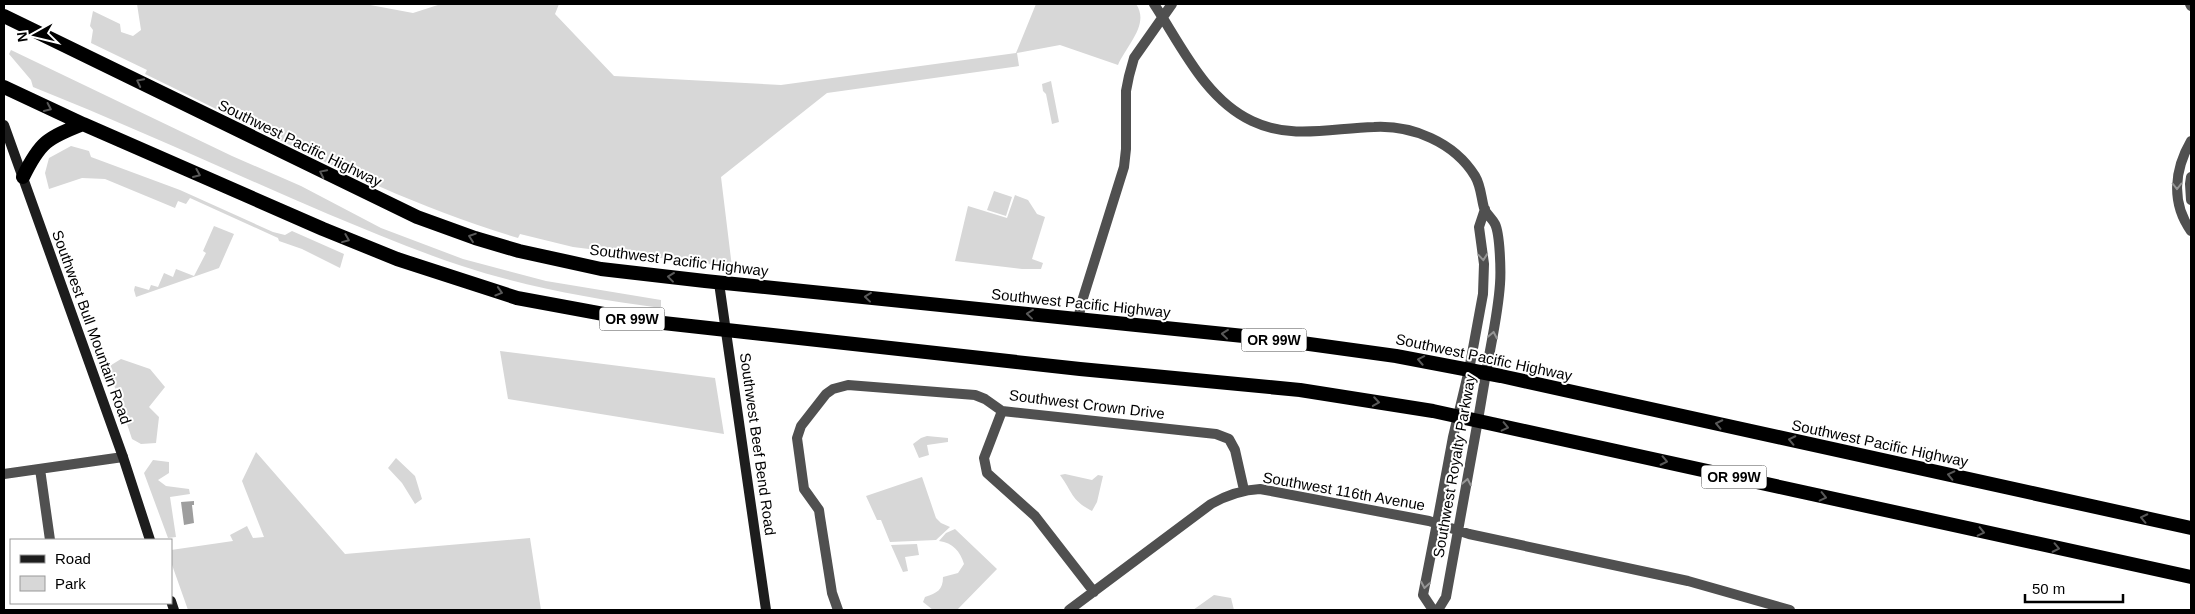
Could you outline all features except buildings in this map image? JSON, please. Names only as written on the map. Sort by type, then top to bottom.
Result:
[{"type":"highway","name":"Southwest Pacific Highway","points":[[4,16],[418,217],[475,238],[560,261],[601,269],[1360,350],[1486,373],[2191,528]]},
{"type":"highway","name":"OR 99W","points":[[4,88],[323,229],[397,259],[517,298],[636,320],[1070,368],[1300,390],[1458,416],[2191,577]]},
{"type":"highway","points":[[23,177],[32,158],[43,144],[54,136],[83,124]]},
{"type":"main road","name":"Southwest Bull Mountain Road","points":[[4,125],[123,457],[150,539]]},
{"type":"main road","name":"Southwest Beef Bend Road","points":[[720,282],[766,610]]},
{"type":"street","name":"Southwest Royalty Parkway","points":[[1154,4],[1211,90],[1239,114],[1261,125],[1297,133],[1374,127],[1397,128],[1416,132],[1438,142],[1466,164],[1478,181],[1485,210],[1496,225],[1500,258],[1500,283],[1478,420],[1446,597],[1438,610]]},
{"type":"street","points":[[1078,319],[1124,167],[1126,149],[1126,90],[1134,58],[1172,4]]},
{"type":"street","points":[[2191,141],[2176,180],[2178,204],[2191,231]]},
{"type":"street","points":[[2191,177],[2191,200]]},
{"type":"street","name":"Southwest Royalty Parkway","points":[[1432,610],[1423,595],[1483,294],[1484,264],[1479,227],[1485,210]]},
{"type":"street","name":"Southwest Crown Drive","points":[[838,610],[832,593],[819,510],[804,489],[797,445],[801,426],[826,394],[833,389],[848,385],[975,395],[1002,410],[1216,434],[1229,439],[1236,450],[1244,490]]},
{"type":"street","points":[[1002,410],[984,458],[987,472],[1035,516],[1094,592]]},
{"type":"street","points":[[4,474],[123,457]]},
{"type":"street","points":[[40,469],[50,539]]},
{"type":"street","name":"Southwest 116th Avenue","points":[[1069,610],[1211,504],[1228,495],[1244,490],[1270,490],[1437,524],[1688,581],[1790,610]]},
{"type":"green space","points":[[137,4],[365,4],[413,13],[441,4],[559,4],[555,14],[614,76],[781,85],[1016,53],[1036,4],[1136,4],[1140,12],[1140,19],[1136,34],[1118,65],[1060,45],[1017,53],[1019,66],[827,93],[721,177],[732,267],[573,247],[520,234],[518,238],[470,222],[375,185],[282,142],[145,74],[147,70],[91,43],[93,30],[90,26],[93,11],[120,24],[121,32],[133,36],[141,30]]},
{"type":"green space","points":[[11,50],[232,156],[301,186],[381,228],[463,259],[546,281],[661,300],[661,308],[610,301],[511,280],[462,266],[394,241],[33,87],[31,80],[9,54]]},
{"type":"green space","points":[[1051,81],[1059,122],[1052,124],[1042,84]]},
{"type":"green space","points":[[71,146],[89,151],[91,157],[180,190],[273,232],[285,235],[292,231],[344,254],[340,268],[190,198],[186,204],[178,201],[175,208],[105,179],[82,178],[49,189],[45,173],[49,158]]},
{"type":"green space","points":[[994,191],[1012,197],[1006,216],[987,210]]},
{"type":"green space","points":[[1015,195],[1028,200],[1037,214],[1045,217],[1032,259],[1043,263],[1041,269],[1022,269],[955,261],[968,206],[1007,218]]},
{"type":"green space","points":[[214,226],[234,234],[219,268],[136,297],[135,286],[149,290],[151,285],[158,287],[164,273],[173,277],[176,269],[194,276],[206,253],[203,251]]},
{"type":"green space","points":[[500,351],[715,378],[724,434],[508,399]]},
{"type":"green space","points":[[121,359],[150,369],[165,387],[149,407],[159,417],[156,443],[141,444],[132,439],[108,367]]},
{"type":"green space","points":[[927,436],[948,438],[948,442],[927,445],[929,455],[919,458],[913,444]]},
{"type":"green space","points":[[256,452],[345,554],[530,538],[541,610],[188,610],[172,565],[172,550],[233,541],[230,535],[247,526],[253,538],[264,537],[242,481]]},
{"type":"green space","points":[[396,458],[415,476],[422,499],[415,504],[402,483],[388,468]]},
{"type":"green space","points":[[153,460],[169,462],[169,473],[158,480],[166,486],[189,489],[190,494],[170,497],[176,537],[168,538],[144,473]]},
{"type":"green space","points":[[1065,474],[1092,480],[1098,475],[1103,476],[1097,502],[1092,511],[1073,496],[1060,475]]},
{"type":"green space","points":[[922,477],[936,518],[941,523],[950,527],[936,540],[890,542],[881,520],[877,520],[866,496]]},
{"type":"green space","points":[[955,529],[997,569],[957,610],[933,610],[923,602],[925,597],[933,594],[940,588],[943,577],[958,573],[964,564],[955,548],[939,541],[946,533]]},
{"type":"green space","points":[[917,544],[919,555],[905,557],[908,571],[903,572],[891,545]]},
{"type":"green space","points":[[1214,595],[1231,598],[1234,610],[1193,610]]},
{"type":"shaded area","points":[[194,501],[194,505],[192,505],[194,523],[184,525],[181,502]]}]
